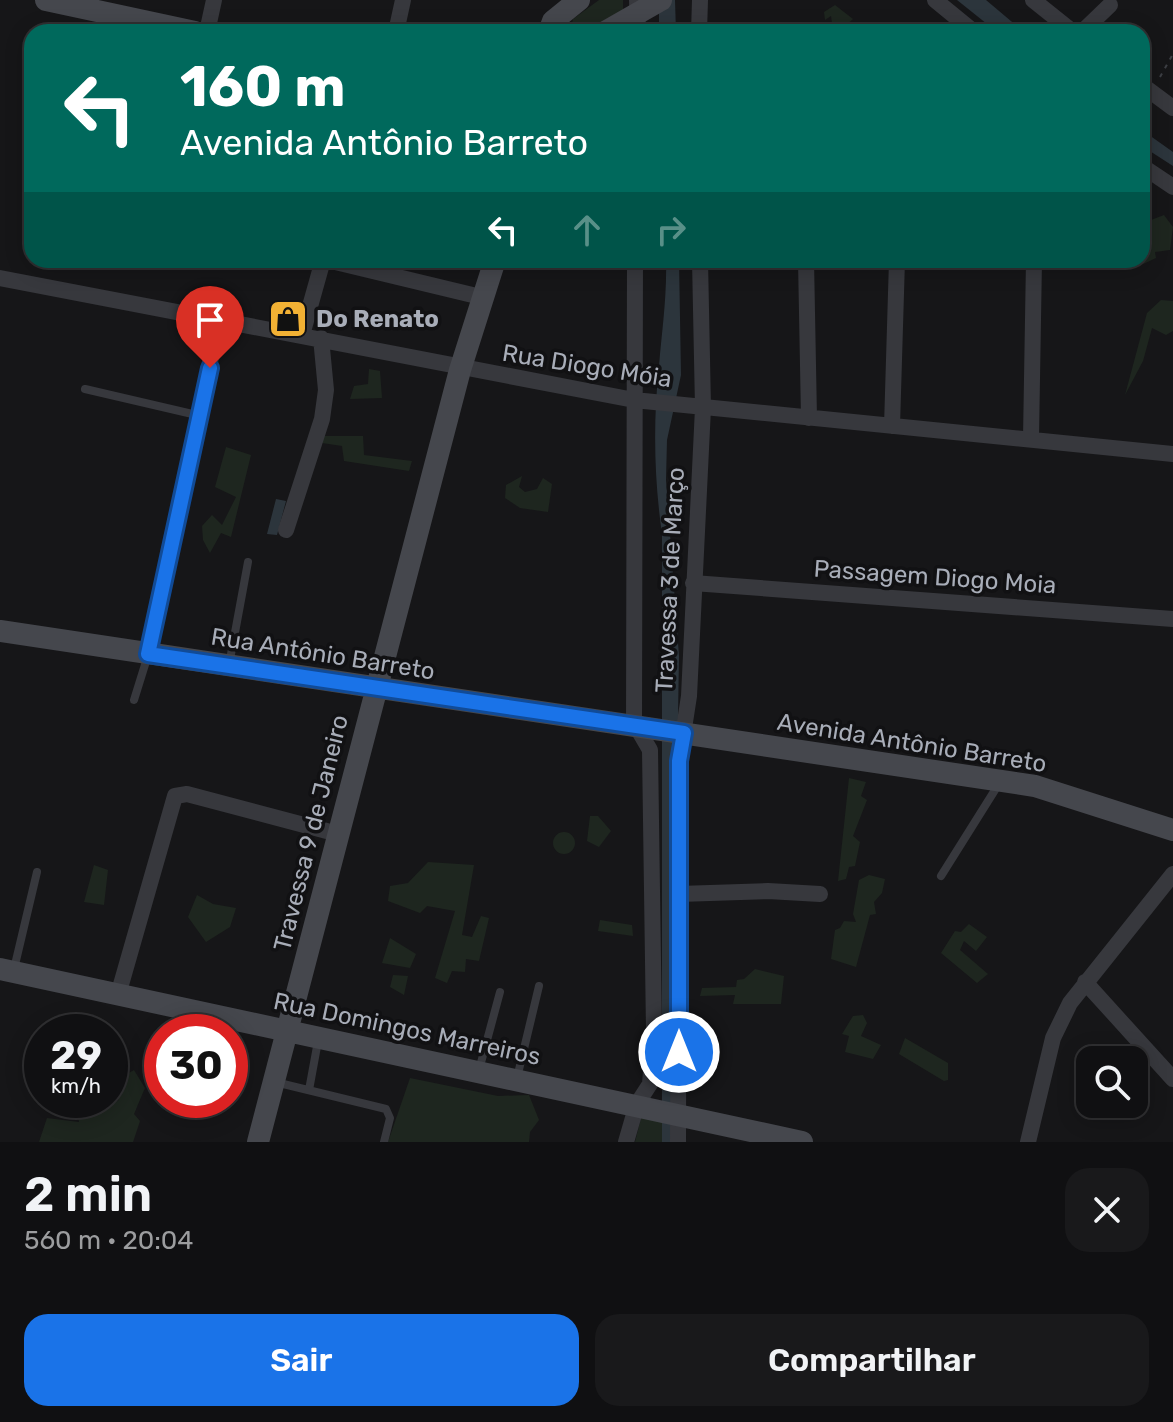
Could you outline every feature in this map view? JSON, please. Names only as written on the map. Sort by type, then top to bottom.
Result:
[{"type":"main road","points":[[46,0],[158,24]]},
{"type":"main road","points":[[553,18],[579,0]]},
{"type":"main road","points":[[638,16],[661,0]]},
{"type":"main road","name":"Travessa 9 de Janeiro","points":[[258,1142],[460,370],[493,268]]},
{"type":"main road","name":"Rua Antônio Barreto","points":[[0,631],[636,726]]},
{"type":"main road","name":"Avenida Antônio Barreto","points":[[636,726],[1035,786],[1173,830]]},
{"type":"main road","name":"Rua Domingos Marreiros","points":[[7,970],[802,1142]]},
{"type":"street","points":[[209,24],[214,0]]},
{"type":"street","points":[[398,24],[403,0]]},
{"type":"street","points":[[699,24],[700,0]]},
{"type":"street","points":[[935,0],[964,24]]},
{"type":"street","points":[[1033,0],[1063,24]]},
{"type":"street","points":[[1090,24],[1110,5]]},
{"type":"street","points":[[1150,91],[1171,104]]},
{"type":"street","points":[[1150,171],[1173,187]]},
{"type":"street","points":[[302,335],[323,268]]},
{"type":"street","points":[[359,268],[485,298]]},
{"type":"street","name":"Travessa 3 de Março","points":[[626,1142],[650,1084],[654,1016],[650,750],[636,726],[635,268]]},
{"type":"street","name":"Travessa 3 de Março","points":[[678,1142],[679,761],[693,583],[700,268]]},
{"type":"street","points":[[806,268],[809,418]]},
{"type":"street","points":[[892,426],[897,268]]},
{"type":"street","points":[[1031,438],[1034,268]]},
{"type":"street","name":"Rua Diogo Móia","points":[[0,278],[321,338],[460,370],[637,401],[1173,454]]},
{"type":"street","points":[[148,654],[202,416],[219,320]]},
{"type":"street","points":[[286,530],[322,419],[326,390],[321,338]]},
{"type":"street","name":"Passagem Diogo Moia","points":[[693,583],[1173,619]]},
{"type":"street","points":[[118,995],[175,796],[187,794],[338,834]]},
{"type":"street","points":[[1028,1142],[1053,1038],[1085,982],[1173,874]]},
{"type":"street","points":[[679,894],[768,891],[820,894]]},
{"type":"street","points":[[1085,982],[1173,1079]]},
{"type":"lane","points":[[85,389],[202,416]]},
{"type":"lane","points":[[229,666],[248,562]]},
{"type":"lane","points":[[134,700],[148,654]]},
{"type":"lane","points":[[941,876],[1001,781]]},
{"type":"lane","points":[[7,970],[37,872]]},
{"type":"lane","points":[[1154,898],[1173,893]]},
{"type":"lane","points":[[517,1079],[539,986]]},
{"type":"lane","points":[[479,1070],[500,992]]},
{"type":"lane","points":[[309,1090],[319,1036]]},
{"type":"lane","points":[[274,1082],[386,1109],[390,1118],[384,1142]]},
{"type":"path","points":[[1150,83],[1173,54]]},
{"type":"shaded area","points":[[599,0],[623,0],[623,12],[600,24],[572,24],[573,19]]},
{"type":"shaded area","points":[[659,0],[675,0],[676,24],[659,24]]},
{"type":"shaded area","points":[[957,0],[986,0],[1014,24],[987,24]]},
{"type":"shaded area","points":[[835,5],[853,19],[848,24],[833,24],[831,16],[825,20],[824,12]]},
{"type":"shaded area","points":[[1150,136],[1173,152],[1173,166],[1150,151]]},
{"type":"shaded area","points":[[1164,215],[1173,227],[1170,250],[1155,252],[1156,258],[1150,261],[1150,221]]},
{"type":"shaded area","points":[[666,268],[679,268],[681,375],[667,440],[666,480],[679,656],[671,1142],[662,1142],[662,534],[655,450]]},
{"type":"shaded area","points":[[1161,300],[1173,301],[1173,331],[1166,335],[1152,328],[1143,361],[1125,395],[1147,313]]},
{"type":"shaded area","points":[[369,369],[380,371],[382,398],[350,399],[354,386],[368,384]]},
{"type":"shaded area","points":[[324,436],[363,436],[364,455],[412,461],[409,471],[344,461],[342,446],[322,443]]},
{"type":"shaded area","points":[[226,447],[251,455],[231,537],[221,533],[210,553],[203,540],[202,526],[212,515],[222,525],[236,497],[215,487]]},
{"type":"shaded area","points":[[522,476],[519,487],[525,492],[537,489],[543,478],[552,484],[548,512],[520,508],[505,498],[506,485]]},
{"type":"shaded area","points":[[276,499],[286,501],[277,535],[267,534]]},
{"type":"shaded area","points":[[849,778],[866,782],[861,796],[867,800],[853,836],[860,842],[855,866],[849,867],[846,879],[838,881]]},
{"type":"shaded area","points":[[590,816],[598,816],[611,831],[599,847],[587,841]]},
{"type":"shaded area","points":[[564,832],[572,835],[575,843],[572,851],[564,854],[556,851],[553,843],[556,835]]},
{"type":"shaded area","points":[[428,862],[474,865],[462,935],[472,937],[481,916],[489,918],[479,961],[466,959],[465,972],[452,971],[447,983],[435,978],[455,911],[427,906],[420,913],[388,901],[390,886],[408,883]]},
{"type":"shaded area","points":[[94,865],[108,870],[104,905],[84,902]]},
{"type":"shaded area","points":[[869,875],[885,879],[882,893],[874,902],[876,914],[870,915],[856,967],[831,959],[835,930],[844,921],[856,922],[853,914],[859,880]]},
{"type":"shaded area","points":[[197,895],[213,904],[236,908],[230,927],[206,942],[188,917]]},
{"type":"shaded area","points":[[600,920],[632,925],[633,936],[598,931]]},
{"type":"shaded area","points":[[969,924],[987,937],[976,951],[964,941],[960,950],[988,974],[977,983],[941,953],[955,931],[961,932]]},
{"type":"shaded area","points":[[390,938],[416,954],[410,968],[382,963]]},
{"type":"shaded area","points":[[755,969],[784,976],[781,1004],[733,1004],[735,995],[700,996],[702,988],[736,987],[737,980],[744,979]]},
{"type":"shaded area","points":[[393,975],[408,976],[404,995],[390,987]]},
{"type":"shaded area","points":[[863,1015],[867,1023],[861,1036],[881,1045],[873,1059],[845,1052],[849,1036],[842,1034],[853,1016]]},
{"type":"shaded area","points":[[905,1038],[948,1063],[948,1080],[944,1081],[899,1054]]},
{"type":"shaded area","points":[[134,1070],[144,1086],[134,1114],[140,1121],[133,1142],[39,1142],[47,1118],[79,1122],[78,1118],[128,1118],[128,1074]]},
{"type":"shaded area","points":[[410,1078],[498,1096],[529,1095],[539,1120],[530,1132],[529,1142],[388,1142]]},
{"type":"shaded area","points":[[642,1114],[662,1117],[662,1142],[635,1142]]},
{"type":"place","name":"Do Renato","points":[[288,319]]},
{"type":"route","points":[[210,368],[148,654],[684,733],[679,761],[679,1052]]}]
